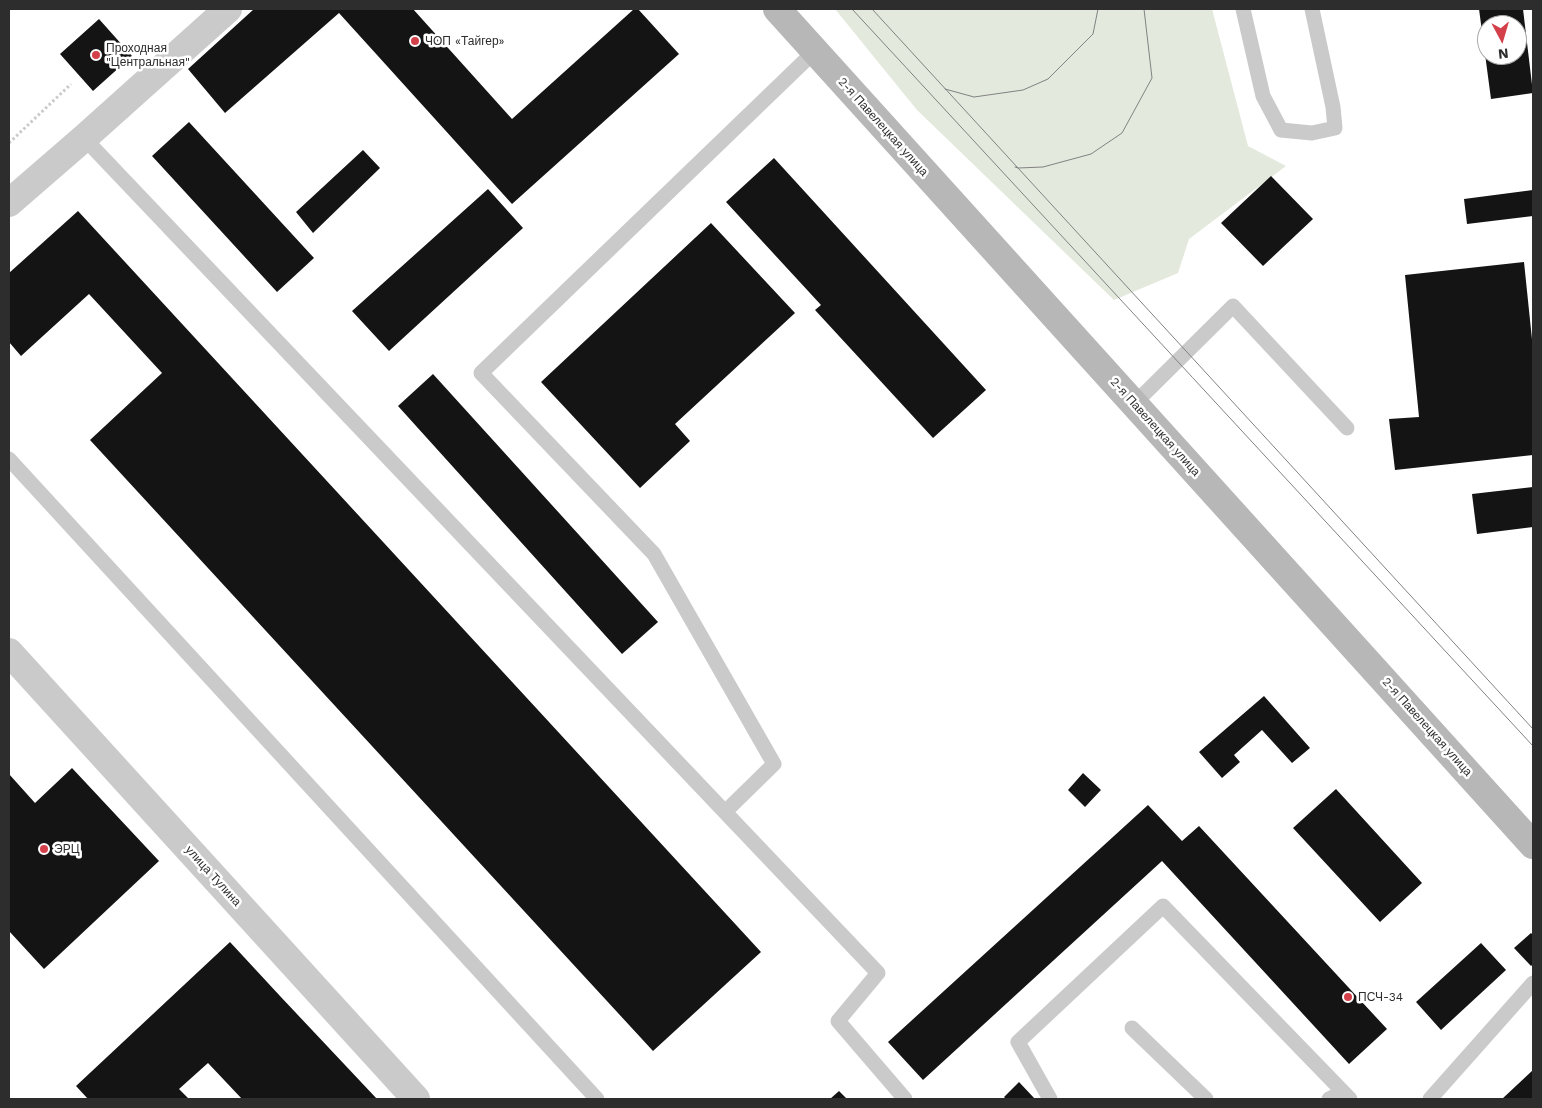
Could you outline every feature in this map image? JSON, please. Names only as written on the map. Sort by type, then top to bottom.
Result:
[{"type":"main road","name":"2-я Павелецкая улица","points":[[777,9],[1533,845]]},
{"type":"street","points":[[9,203],[228,9]]},
{"type":"street","name":"улица Тулина","points":[[9,652],[416,1099]]},
{"type":"lane","points":[[1243,9],[1263,96],[1281,130],[1312,133],[1335,128],[1333,107],[1312,9]]},
{"type":"lane","points":[[725,812],[774,764],[654,554],[481,373],[815,51]]},
{"type":"lane","points":[[84,138],[878,972],[838,1021],[905,1099]]},
{"type":"lane","points":[[1134,404],[1233,306],[1347,428]]},
{"type":"lane","points":[[9,459],[597,1099]]},
{"type":"lane","points":[[1050,1099],[1018,1042],[1163,906],[1347,1096]]},
{"type":"lane","points":[[1430,1099],[1533,983]]},
{"type":"lane","points":[[1132,1028],[1206,1099]]},
{"type":"lane","points":[[1329,1099],[1347,1096]]},
{"type":"path","points":[[9,143],[71,84]]},
{"type":"shaded area","points":[[835,9],[1212,9],[1248,146],[1286,166],[1189,239],[1178,273],[1114,300],[917,110]]},
{"type":"building","points":[[254,9],[413,9],[512,119],[634,9],[638,9],[679,54],[512,204],[339,13],[225,113],[188,69]]},
{"type":"building","points":[[1479,9],[1523,9],[1524,15],[1480,15]]},
{"type":"building","name":"Проходная \"Центральная\"","points":[[99,19],[132,56],[93,91],[60,54]]},
{"type":"building","points":[[1527,43],[1533,93],[1491,99],[1486,65],[1527,65]]},
{"type":"building","points":[[189,122],[314,258],[277,292],[152,156]]},
{"type":"building","points":[[363,150],[380,168],[313,233],[296,212]]},
{"type":"building","points":[[774,158],[986,390],[933,438],[815,310],[821,305],[726,202]]},
{"type":"building","points":[[1271,176],[1313,219],[1263,266],[1221,223]]},
{"type":"building","points":[[488,189],[523,228],[389,351],[352,311]]},
{"type":"building","points":[[1533,190],[1533,216],[1467,224],[1464,199]]},
{"type":"building","points":[[78,211],[761,952],[653,1051],[90,440],[162,373],[89,294],[21,356],[9,342],[9,273]]},
{"type":"building","points":[[711,223],[795,313],[675,424],[690,441],[640,488],[541,382]]},
{"type":"building","points":[[1524,262],[1533,349],[1533,455],[1395,470],[1389,419],[1419,417],[1405,275]]},
{"type":"building","points":[[433,374],[658,622],[622,654],[398,406]]},
{"type":"building","points":[[1533,487],[1533,527],[1477,534],[1472,494]]},
{"type":"building","points":[[1264,696],[1310,748],[1292,763],[1262,730],[1234,755],[1240,762],[1222,778],[1199,752]]},
{"type":"building","name":"ЭРЦ","points":[[72,768],[159,861],[44,969],[9,931],[9,774],[35,803]]},
{"type":"building","points":[[1083,773],[1101,790],[1085,807],[1068,790]]},
{"type":"building","points":[[1336,789],[1422,883],[1380,922],[1293,828]]},
{"type":"building","points":[[1148,805],[1182,841],[1199,826],[1387,1029],[1349,1064],[1162,861],[923,1080],[888,1042]]},
{"type":"building","points":[[1531,933],[1533,935],[1533,964],[1531,966],[1514,948]]},
{"type":"building","points":[[230,942],[377,1099],[242,1099],[208,1063],[179,1089],[189,1099],[88,1099],[76,1086]]},
{"type":"building","points":[[1481,943],[1506,970],[1441,1030],[1416,1002]]},
{"type":"building","points":[[1533,1070],[1533,1099],[1502,1099]]},
{"type":"building","points":[[1019,1082],[1035,1099],[1006,1099],[1004,1097]]},
{"type":"building","points":[[839,1091],[847,1099],[830,1099]]},
{"type":"tram line","points":[[852,9],[1533,746]]},
{"type":"tram line","points":[[872,9],[1533,729]]},
{"type":"tram line","points":[[945,89],[974,97],[1023,90],[1048,79],[1093,34],[1098,9]]},
{"type":"tram line","points":[[1015,167],[1043,167],[1091,154],[1122,133],[1152,78],[1144,9]]},
{"type":"place","name":"ЧОП «Тайгер»","points":[[415,41]]},
{"type":"place","name":"Проходная \"Центральная\"","points":[[96,55]]},
{"type":"place","name":"ЭРЦ","points":[[44,849]]},
{"type":"place","name":"ПСЧ-34","points":[[1348,997]]}]
